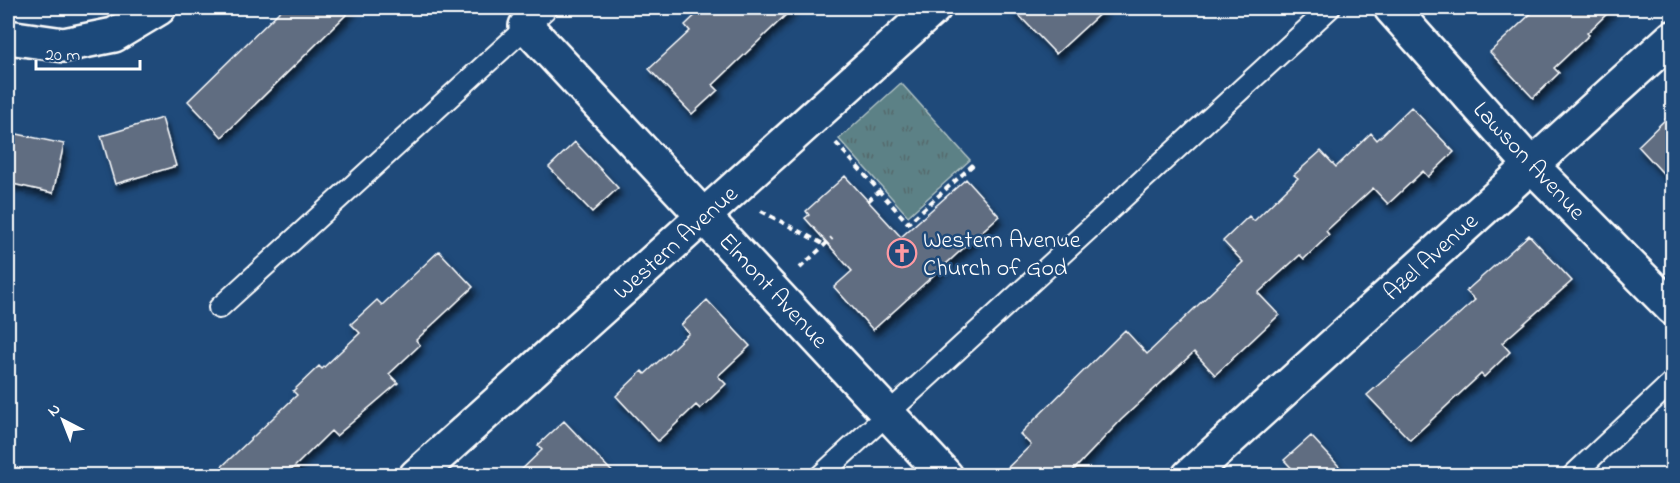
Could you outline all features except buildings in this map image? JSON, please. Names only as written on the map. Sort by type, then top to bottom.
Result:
[{"type":"street","points":[[8,37],[64,45],[114,35],[159,8]]},
{"type":"street","name":"Western Avenue","points":[[416,476],[934,8]]},
{"type":"street","name":"Lawson Avenue","points":[[1391,8],[1532,165],[1672,308]]},
{"type":"street","name":"Elmont Avenue","points":[[537,17],[705,215],[946,476]]},
{"type":"street","name":"Azel Avenue","points":[[1189,476],[1672,38]]},
{"type":"lane","points":[[820,476],[1330,8]]},
{"type":"lane","points":[[219,308],[537,17]]},
{"type":"lane","points":[[1572,476],[1672,382]]},
{"type":"path","points":[[835,142],[908,223],[974,164]]},
{"type":"path","points":[[868,201],[879,191]]},
{"type":"path","points":[[761,211],[825,245]]},
{"type":"path","points":[[792,275],[832,238]]},
{"type":"green space","points":[[901,83],[970,160],[908,216],[839,139]]},
{"type":"place","name":"Western Avenue Church of God","points":[[902,253]]}]
